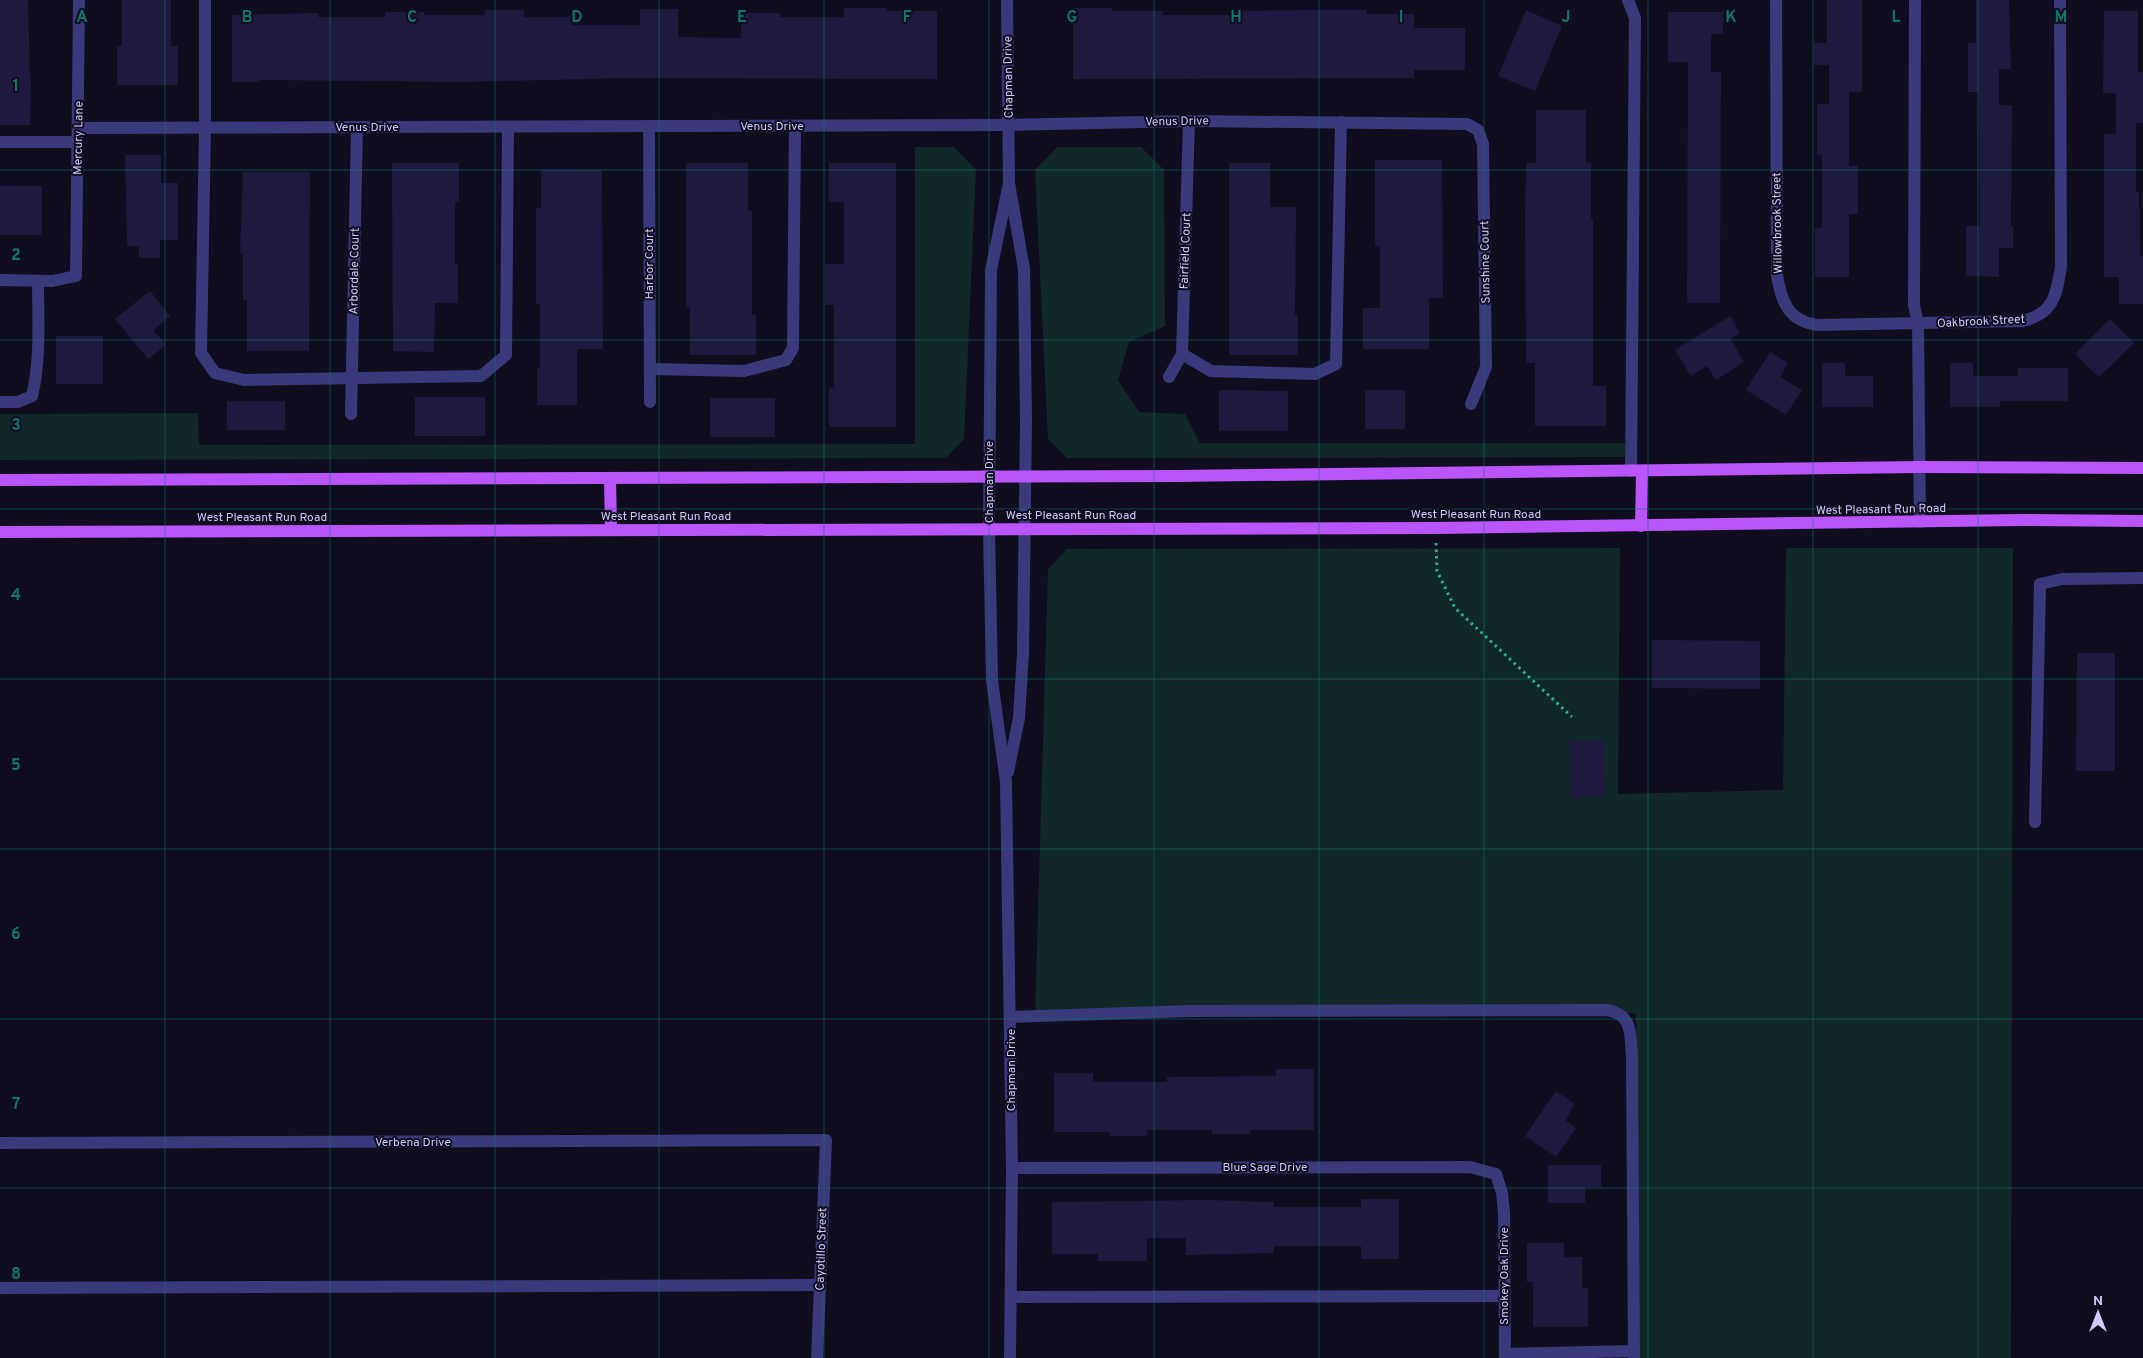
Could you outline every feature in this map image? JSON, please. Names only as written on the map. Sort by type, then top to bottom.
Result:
[{"type":"main road","points":[[0,480],[1025,476],[1921,467],[2143,468]]},
{"type":"main road","points":[[1636,471],[1641,526]]},
{"type":"main road","points":[[610,478],[611,530]]},
{"type":"main road","name":"West Pleasant Run Road","points":[[0,532],[1436,528],[2021,520],[2143,521]]},
{"type":"street","name":"Mercury Lane","points":[[38,281],[52,281],[76,276],[79,0]]},
{"type":"street","points":[[205,0],[201,353],[215,372],[244,380],[482,376],[506,355],[508,127]]},
{"type":"street","name":"Chapman Drive","points":[[1006,782],[1019,718],[1023,653],[1025,476],[1024,269],[1009,183],[1007,0]]},
{"type":"street","points":[[1628,0],[1635,18],[1636,471]]},
{"type":"street","name":"Willowbrook Street","points":[[1776,0],[1777,275],[1780,292],[1786,307],[1797,318],[1811,324],[1918,324]]},
{"type":"street","points":[[1915,0],[1914,305],[1918,324],[1921,467],[1920,522]]},
{"type":"street","name":"Oakbrook Street","points":[[1918,324],[2023,321],[2037,318],[2046,312],[2052,302],[2061,267],[2060,0]]},
{"type":"street","name":"Venus Drive","points":[[78,128],[1009,125],[1189,121],[1467,124]]},
{"type":"street","name":"Fairfield Court","points":[[1168,377],[1182,354],[1189,121]]},
{"type":"street","points":[[1182,354],[1210,371],[1315,374],[1336,364],[1341,122]]},
{"type":"street","name":"Sunshine Court","points":[[1467,124],[1478,130],[1483,144],[1486,367],[1471,404]]},
{"type":"street","name":"Harbor Court","points":[[649,126],[650,402]]},
{"type":"street","points":[[650,369],[744,371],[786,360],[793,348],[795,126]]},
{"type":"street","name":"Arbordale Court","points":[[351,414],[357,127]]},
{"type":"street","points":[[0,142],[78,142]]},
{"type":"street","name":"Chapman Drive","points":[[1009,183],[991,270],[989,529],[992,680],[1006,782],[1011,1017],[1010,1358]]},
{"type":"street","points":[[0,280],[38,281],[38,344],[32,396],[18,402],[0,402]]},
{"type":"street","points":[[2035,822],[2040,584],[2062,578],[2143,578]]},
{"type":"street","points":[[1011,1017],[1190,1011],[1607,1010],[1618,1012],[1626,1019],[1628,1025],[1632,1056],[1634,1355],[1505,1356]]},
{"type":"street","name":"Verbena Drive","points":[[0,1143],[826,1140]]},
{"type":"street","name":"Cayotillo Street","points":[[817,1358],[826,1140]]},
{"type":"street","name":"Blue Sage Drive","points":[[1012,1168],[1470,1167],[1496,1174],[1502,1193]]},
{"type":"street","name":"Smokey Oak Drive","points":[[1502,1193],[1504,1213],[1505,1356]]},
{"type":"street","points":[[0,1288],[820,1285]]},
{"type":"street","points":[[1011,1297],[1504,1296]]},
{"type":"path","points":[[1436,528],[1437,571],[1456,608],[1572,717]]},
{"type":"green space","points":[[915,147],[954,147],[976,170],[964,439],[946,458],[0,460],[0,414],[198,413],[199,445],[915,444]]},
{"type":"green space","points":[[1057,147],[1141,147],[1164,170],[1165,326],[1129,342],[1118,380],[1139,412],[1185,414],[1200,443],[1625,443],[1625,457],[1067,458],[1048,439],[1035,170]]},
{"type":"green space","points":[[1620,548],[1618,794],[1783,790],[1786,548],[2013,548],[2011,1358],[1637,1358],[1636,1013],[1035,1014],[1048,569],[1067,549]]},
{"type":"building","points":[[0,0],[28,0],[31,79],[30,125],[0,125]]},
{"type":"building","points":[[122,0],[171,0],[171,46],[178,46],[178,85],[117,85],[117,46],[122,46]]},
{"type":"building","points":[[1827,0],[1862,0],[1862,92],[1849,92],[1849,166],[1858,166],[1858,214],[1849,214],[1849,277],[1815,277],[1815,228],[1822,228],[1822,155],[1817,155],[1817,104],[1829,104],[1829,65],[1814,65],[1814,43],[1827,43]]},
{"type":"building","points":[[1976,0],[2009,0],[2011,69],[1999,69],[1999,105],[2012,105],[2011,226],[2013,226],[2013,248],[1999,248],[1999,277],[1966,276],[1966,226],[1980,226],[1979,92],[1968,92],[1968,43],[1976,43]]},
{"type":"building","points":[[844,8],[886,8],[886,11],[937,11],[937,79],[626,78],[462,82],[259,80],[259,82],[232,82],[232,15],[318,13],[318,17],[385,17],[385,12],[424,12],[424,15],[485,15],[485,10],[524,10],[524,17],[572,17],[572,25],[640,25],[640,9],[678,9],[678,37],[741,38],[741,13],[780,13],[780,17],[844,17]]},
{"type":"building","points":[[1073,8],[1112,8],[1112,11],[1163,11],[1163,15],[1233,15],[1233,11],[1328,10],[1367,10],[1367,14],[1414,14],[1414,28],[1465,28],[1465,70],[1414,70],[1414,78],[1073,79]]},
{"type":"building","points":[[1526,10],[1562,26],[1535,91],[1498,76]]},
{"type":"building","points":[[2104,11],[2138,11],[2138,72],[2143,72],[2143,123],[2136,123],[2136,192],[2139,192],[2140,256],[2143,256],[2143,304],[2119,304],[2119,277],[2104,277],[2104,134],[2116,134],[2116,93],[2103,93]]},
{"type":"building","points":[[1668,12],[1723,12],[1723,34],[1711,34],[1711,72],[1721,72],[1720,303],[1687,303],[1688,62],[1668,62]]},
{"type":"building","points":[[1536,110],[1586,110],[1586,163],[1591,163],[1591,219],[1593,219],[1593,386],[1606,386],[1606,426],[1535,426],[1535,363],[1526,363],[1525,219],[1526,163],[1536,163]]},
{"type":"building","points":[[125,155],[161,155],[161,183],[178,183],[178,240],[160,240],[160,258],[139,258],[139,246],[127,246]]},
{"type":"building","points":[[1375,160],[1442,160],[1443,298],[1429,298],[1429,349],[1363,349],[1363,308],[1380,308],[1380,246],[1375,246]]},
{"type":"building","points":[[392,163],[459,163],[459,202],[455,202],[455,264],[458,264],[458,303],[435,303],[434,352],[393,351]]},
{"type":"building","points":[[686,163],[748,163],[748,211],[752,211],[752,315],[756,315],[756,355],[690,355],[690,307],[686,307]]},
{"type":"building","points":[[829,163],[896,163],[896,427],[829,427],[829,388],[834,388],[834,305],[825,305],[825,264],[844,264],[844,202],[829,202]]},
{"type":"building","points":[[1229,163],[1270,163],[1270,207],[1296,207],[1295,315],[1298,315],[1298,355],[1229,355]]},
{"type":"building","points":[[541,170],[602,170],[603,349],[577,349],[577,405],[537,405],[537,368],[540,368],[540,304],[536,304],[536,208],[541,208]]},
{"type":"building","points":[[243,172],[310,172],[309,351],[247,351],[247,300],[243,300],[243,253],[240,253]]},
{"type":"building","points":[[0,186],[42,186],[42,235],[0,235]]},
{"type":"building","points":[[150,291],[170,316],[153,330],[166,345],[148,359],[115,319]]},
{"type":"building","points":[[1730,316],[1740,333],[1730,339],[1744,362],[1716,380],[1707,366],[1691,376],[1675,350]]},
{"type":"building","points":[[2110,319],[2134,343],[2099,377],[2075,354]]},
{"type":"building","points":[[56,336],[103,336],[103,384],[56,384]]},
{"type":"building","points":[[1770,352],[1788,363],[1780,377],[1802,390],[1786,415],[1746,390]]},
{"type":"building","points":[[1822,363],[1845,363],[1845,376],[1873,376],[1873,407],[1822,407]]},
{"type":"building","points":[[1950,363],[1973,363],[1973,376],[2018,376],[2018,368],[2068,368],[2068,401],[2000,401],[2000,407],[1950,407]]},
{"type":"building","points":[[1219,390],[1288,391],[1288,431],[1219,431]]},
{"type":"building","points":[[1365,390],[1405,390],[1405,429],[1365,429]]},
{"type":"building","points":[[415,397],[485,397],[485,436],[415,436]]},
{"type":"building","points":[[710,398],[775,398],[775,437],[710,437]]},
{"type":"building","points":[[227,401],[285,401],[285,430],[227,430]]},
{"type":"building","points":[[1652,640],[1760,641],[1760,689],[1652,688]]},
{"type":"building","points":[[2077,653],[2115,653],[2115,771],[2076,771]]},
{"type":"building","points":[[1604,740],[1606,797],[1571,798],[1569,741]]},
{"type":"building","points":[[1276,1069],[1314,1069],[1314,1130],[1250,1130],[1250,1134],[1212,1134],[1212,1130],[1147,1130],[1147,1136],[1110,1136],[1110,1132],[1054,1132],[1054,1073],[1093,1073],[1093,1082],[1167,1082],[1167,1077],[1276,1076]]},
{"type":"building","points":[[1556,1091],[1575,1104],[1565,1120],[1576,1128],[1556,1157],[1525,1136]]},
{"type":"building","points":[[1548,1165],[1601,1165],[1601,1187],[1585,1187],[1585,1203],[1548,1203]]},
{"type":"building","points":[[1361,1199],[1399,1199],[1399,1259],[1361,1259],[1361,1246],[1274,1246],[1274,1253],[1186,1255],[1186,1238],[1147,1238],[1147,1261],[1098,1261],[1098,1254],[1052,1254],[1052,1202],[1209,1200],[1274,1202],[1274,1207],[1361,1207]]},
{"type":"building","points":[[1527,1243],[1564,1243],[1564,1257],[1582,1257],[1582,1288],[1588,1288],[1588,1327],[1533,1327],[1533,1282],[1527,1282]]}]
